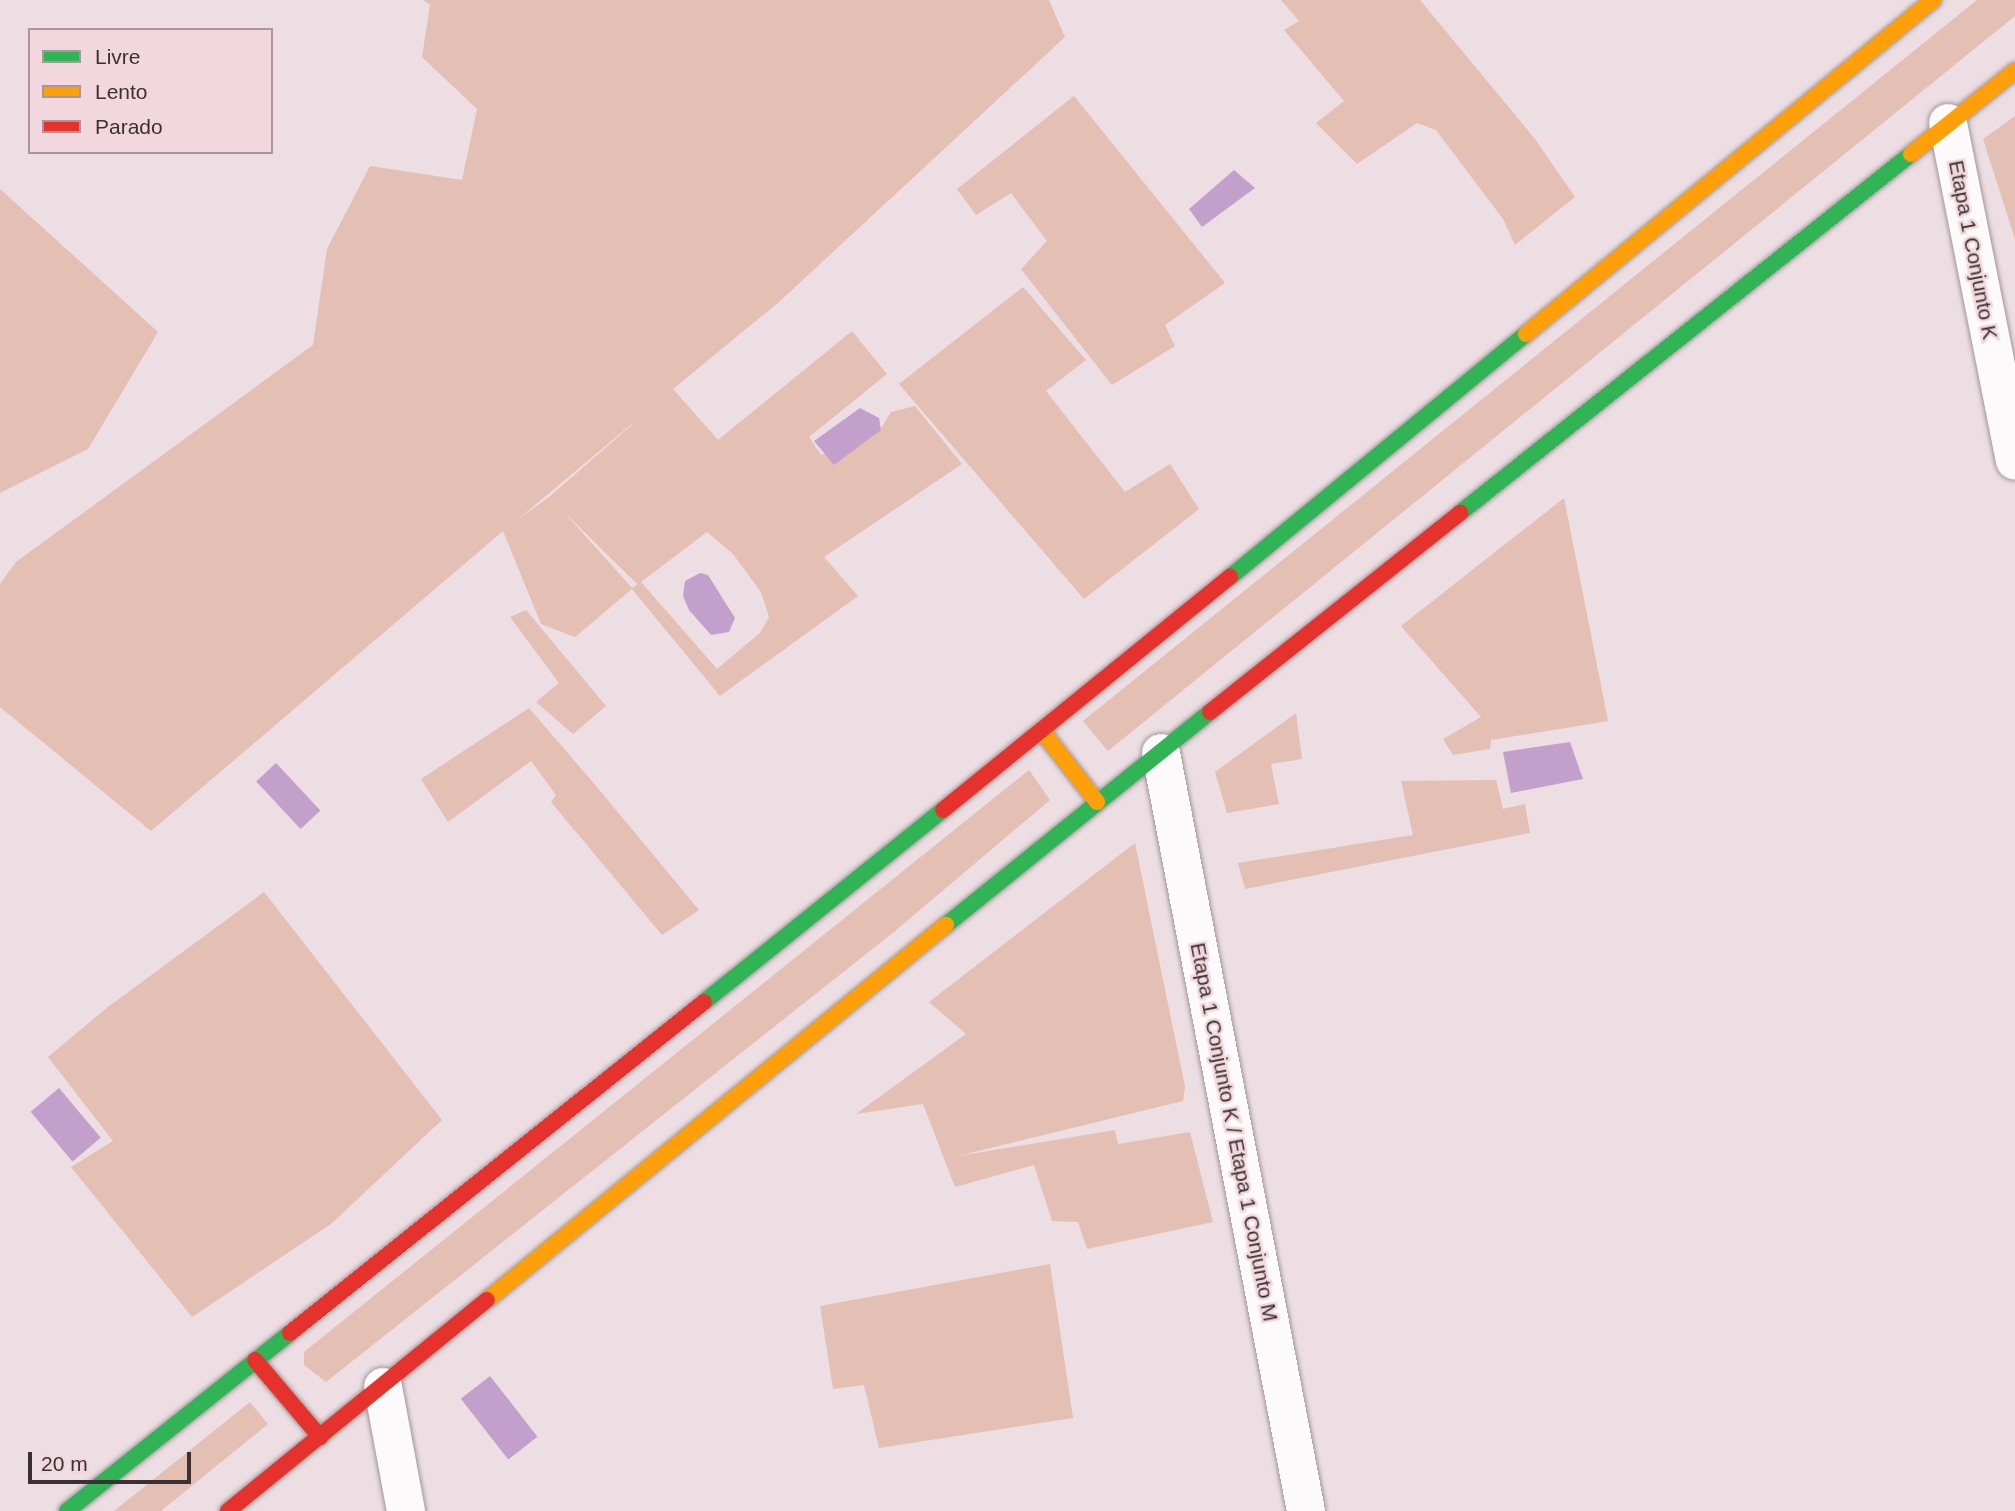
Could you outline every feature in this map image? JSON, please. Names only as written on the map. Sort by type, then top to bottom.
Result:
[{"type":"street","points":[[67,1511],[1042,732],[1933,0]]},
{"type":"street","points":[[228,1511],[1097,802],[2015,71]]},
{"type":"street","name":"Etapa 1 Conjunto K","points":[[1948,123],[2015,460]]},
{"type":"street","points":[[1042,732],[1097,802]]},
{"type":"street","name":"Etapa 1 Conjunto K / Etapa 1 Conjunto M","points":[[1161,753],[1306,1511]]},
{"type":"street","points":[[255,1360],[320,1437]]},
{"type":"street","points":[[383,1387],[406,1511]]},
{"type":"shaded area","points":[[423,0],[1049,0],[1065,37],[779,302],[673,389],[718,440],[852,331],[887,374],[809,437],[821,455],[880,430],[891,412],[915,406],[962,464],[824,557],[858,596],[720,696],[632,589],[575,637],[541,624],[503,531],[151,831],[0,707],[0,584],[16,562],[313,345],[327,249],[370,166],[462,180],[477,109],[422,57],[430,5]],"holes":[[[633,423],[549,497],[517,520]],[[563,511],[637,584],[632,588]],[[707,532],[733,554],[761,592],[769,617],[760,633],[717,669],[641,582]]]},
{"type":"shaded area","points":[[1281,0],[1420,0],[1535,139],[1575,197],[1515,245],[1503,219],[1436,130],[1417,123],[1357,164],[1316,123],[1344,101],[1284,30],[1299,21]]},
{"type":"shaded area","points":[[1977,0],[2015,0],[2015,16],[1108,751],[1083,721]]},
{"type":"shaded area","points":[[1074,96],[1225,283],[1165,325],[1175,346],[1112,385],[1021,269],[1047,241],[1011,193],[976,215],[957,189]]},
{"type":"shaded area","points":[[2015,116],[2015,239],[1983,139]]},
{"type":"shaded area","points":[[1234,170],[1255,188],[1202,227],[1189,209]]},
{"type":"shaded area","points":[[0,189],[158,332],[88,449],[0,493]]},
{"type":"shaded area","points":[[1023,287],[1086,360],[1046,391],[1125,492],[1170,464],[1199,509],[1084,599],[899,384]]},
{"type":"shaded area","points":[[860,408],[879,418],[881,430],[834,465],[814,441]]},
{"type":"shaded area","points":[[1564,498],[1608,721],[1491,740],[1490,749],[1453,755],[1443,739],[1481,717],[1401,626]]},
{"type":"shaded area","points":[[700,573],[708,575],[735,618],[729,632],[711,635],[689,610],[683,596],[685,581]]},
{"type":"shaded area","points":[[526,610],[606,706],[573,734],[536,702],[559,683],[510,617]]},
{"type":"shaded area","points":[[529,708],[699,910],[662,935],[551,802],[556,795],[531,761],[448,822],[421,779]]},
{"type":"shaded area","points":[[1296,713],[1302,759],[1271,764],[1279,804],[1227,813],[1215,772]]},
{"type":"shaded area","points":[[1570,742],[1583,779],[1511,793],[1503,752]]},
{"type":"shaded area","points":[[276,763],[320,811],[301,829],[256,781]]},
{"type":"shaded area","points":[[1029,770],[1050,800],[895,931],[326,1382],[304,1365],[304,1352]]},
{"type":"shaded area","points":[[1496,780],[1503,809],[1525,804],[1530,833],[1245,889],[1238,863],[1413,835],[1401,781]]},
{"type":"shaded area","points":[[1135,843],[1185,1087],[1183,1101],[958,1156],[1115,1130],[1118,1144],[1190,1132],[1213,1222],[1087,1249],[1078,1222],[1052,1221],[1034,1165],[955,1187],[923,1104],[856,1114],[966,1034],[929,1002]]},
{"type":"shaded area","points":[[264,892],[442,1120],[331,1224],[192,1317],[71,1167],[113,1141],[48,1057],[108,1007]]},
{"type":"shaded area","points":[[59,1088],[101,1138],[72,1162],[31,1112]]},
{"type":"shaded area","points":[[1050,1264],[1073,1418],[879,1448],[864,1385],[833,1389],[820,1306]]},
{"type":"shaded area","points":[[490,1376],[537,1437],[508,1459],[461,1399]]},
{"type":"shaded area","points":[[250,1402],[268,1424],[161,1511],[114,1511]]},
{"type":"traffic: fast","points":[[1460,513],[1911,154]]},
{"type":"traffic: fast","points":[[1230,577],[1526,334]]},
{"type":"traffic: fast","points":[[946,925],[1210,712]]},
{"type":"traffic: fast","points":[[704,1002],[943,810]]},
{"type":"traffic: fast","points":[[67,1511],[290,1333]]},
{"type":"traffic: slow","points":[[1526,334],[1933,0]]},
{"type":"traffic: slow","points":[[1911,154],[2015,71]]},
{"type":"traffic: slow","points":[[1042,731],[1097,802]]},
{"type":"traffic: slow","points":[[487,1300],[946,925]]},
{"type":"traffic: jam","points":[[1210,712],[1460,513]]},
{"type":"traffic: jam","points":[[943,810],[1230,577]]},
{"type":"traffic: jam","points":[[290,1333],[704,1002]]},
{"type":"traffic: jam","points":[[228,1511],[487,1300]]},
{"type":"traffic: jam","points":[[255,1360],[320,1437]]}]
